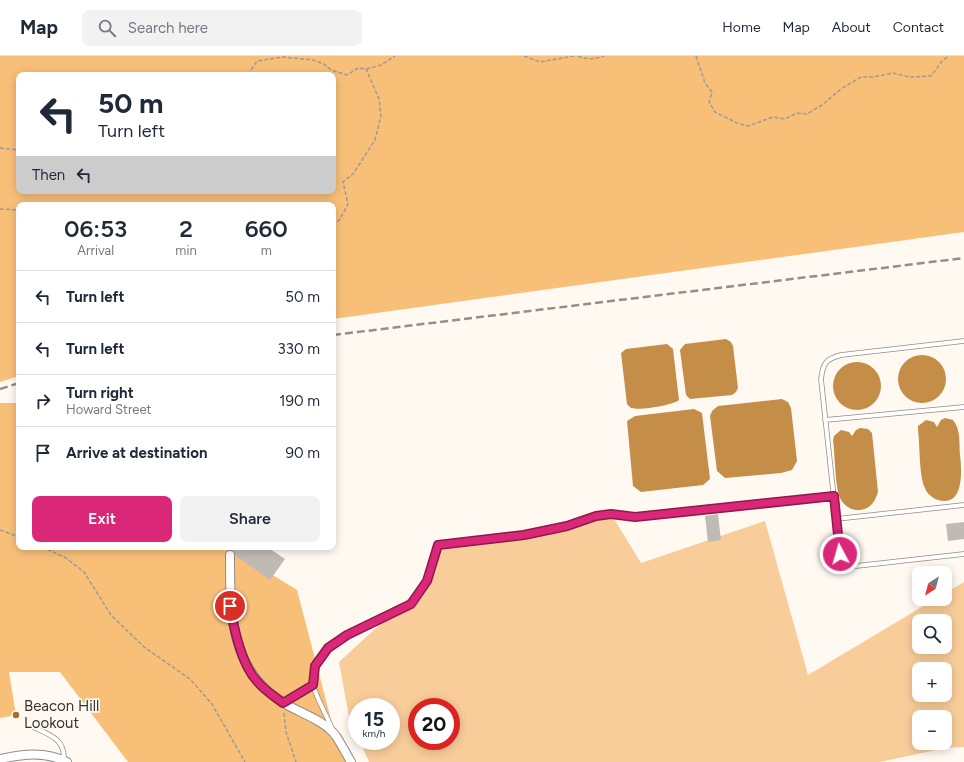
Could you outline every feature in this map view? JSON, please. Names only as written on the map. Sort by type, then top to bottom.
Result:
[{"type":"street","points":[[230,555],[230,606],[233,623],[247,667],[256,681],[283,703],[322,723],[335,735],[351,762]]},
{"type":"street","points":[[0,759],[29,754],[45,755],[65,761]]},
{"type":"lane","points":[[964,341],[831,357],[822,367],[820,379],[840,554],[848,563],[856,566],[964,554]]},
{"type":"lane","points":[[825,420],[964,406]]},
{"type":"lane","points":[[335,735],[313,685],[315,666],[328,648],[347,635],[411,604],[427,581],[438,545],[524,535],[567,526],[596,516],[611,514],[635,517],[834,496]]},
{"type":"lane","points":[[836,519],[964,505]]},
{"type":"lane","points":[[283,703],[313,685]]},
{"type":"lane","points":[[33,727],[56,738],[64,750],[65,761]]},
{"type":"path","points":[[250,72],[258,61],[283,57],[313,60],[324,64],[331,70],[348,75],[358,68],[381,65],[395,56]]},
{"type":"path","points":[[524,56],[540,62],[574,56]]},
{"type":"path","points":[[578,56],[583,58],[598,58],[604,56]]},
{"type":"path","points":[[696,56],[705,83],[712,92],[709,102],[715,112],[748,126],[774,117],[785,119],[797,113],[807,114],[822,105],[840,89],[861,78],[873,77],[893,72],[909,77],[931,76],[949,56]]},
{"type":"path","points":[[336,223],[340,219],[348,204],[343,182],[352,174],[375,140],[381,116],[379,99],[366,68]]},
{"type":"path","points":[[0,148],[16,150]]},
{"type":"path","points":[[0,209],[16,210]]},
{"type":"path","points":[[0,530],[16,535]]},
{"type":"path","points":[[49,550],[66,558],[84,572],[111,615],[144,647],[190,679],[212,704],[245,762]]},
{"type":"path","points":[[283,703],[286,732],[296,762]]},
{"type":"shaded area","points":[[0,56],[964,56],[964,232],[336,319],[336,202],[16,202],[16,377],[0,382]]},
{"type":"shaded area","points":[[726,339],[731,342],[733,346],[738,388],[736,392],[732,395],[690,399],[686,395],[680,350],[685,344]]},
{"type":"shaded area","points":[[667,344],[673,349],[679,400],[671,404],[656,407],[642,409],[631,408],[627,404],[621,353],[626,349]]},
{"type":"shaded area","points":[[917,355],[927,355],[939,362],[946,374],[946,384],[939,396],[927,403],[917,403],[909,399],[902,392],[898,384],[898,374],[902,366],[909,359]]},
{"type":"shaded area","points":[[852,362],[862,362],[874,369],[881,381],[881,391],[874,403],[862,410],[852,410],[844,406],[837,399],[833,391],[833,381],[837,373],[844,366]]},
{"type":"shaded area","points":[[782,399],[788,402],[791,408],[797,461],[792,470],[781,473],[725,478],[717,471],[710,416],[712,411],[718,406]]},
{"type":"shaded area","points":[[0,403],[16,403],[16,550],[233,550],[297,590],[335,735],[346,762],[128,762],[60,672],[9,672],[16,715],[0,718]]},
{"type":"shaded area","points":[[694,409],[702,413],[710,479],[703,485],[641,492],[633,486],[627,421],[635,416]]},
{"type":"shaded area","points":[[945,418],[953,420],[956,424],[959,437],[961,470],[960,486],[957,493],[953,499],[946,501],[934,498],[926,490],[923,483],[918,430],[918,426],[926,420],[934,422],[937,427],[941,420]]},
{"type":"shaded area","points":[[860,428],[868,429],[872,433],[878,492],[870,506],[864,509],[854,510],[844,503],[838,493],[833,440],[834,436],[841,430],[849,432],[852,436],[856,430]]},
{"type":"shaded area","points":[[611,514],[641,563],[765,521],[808,675],[923,606],[952,606],[952,589],[964,582],[964,747],[952,748],[952,710],[912,710],[912,750],[936,750],[880,762],[369,762],[364,750],[400,750],[400,698],[348,698],[348,712],[339,662],[427,581],[438,545]]},
{"type":"building","points":[[718,514],[721,540],[708,542],[705,516]]},
{"type":"building","points":[[964,522],[964,539],[948,541],[946,524]]},
{"type":"building","points":[[232,550],[272,550],[285,559],[270,580],[236,556]]},
{"type":"railway","points":[[336,335],[964,258]]},
{"type":"railway","points":[[0,389],[16,384]]},
{"type":"place","name":"Beacon Hill Lookout","points":[[16,715]]},
{"type":"route","points":[[230,606],[233,623],[247,667],[256,681],[270,694],[283,703],[313,685],[315,666],[328,648],[347,635],[411,604],[427,581],[438,545],[524,535],[567,526],[596,516],[611,514],[635,517],[834,496],[840,554]]}]
